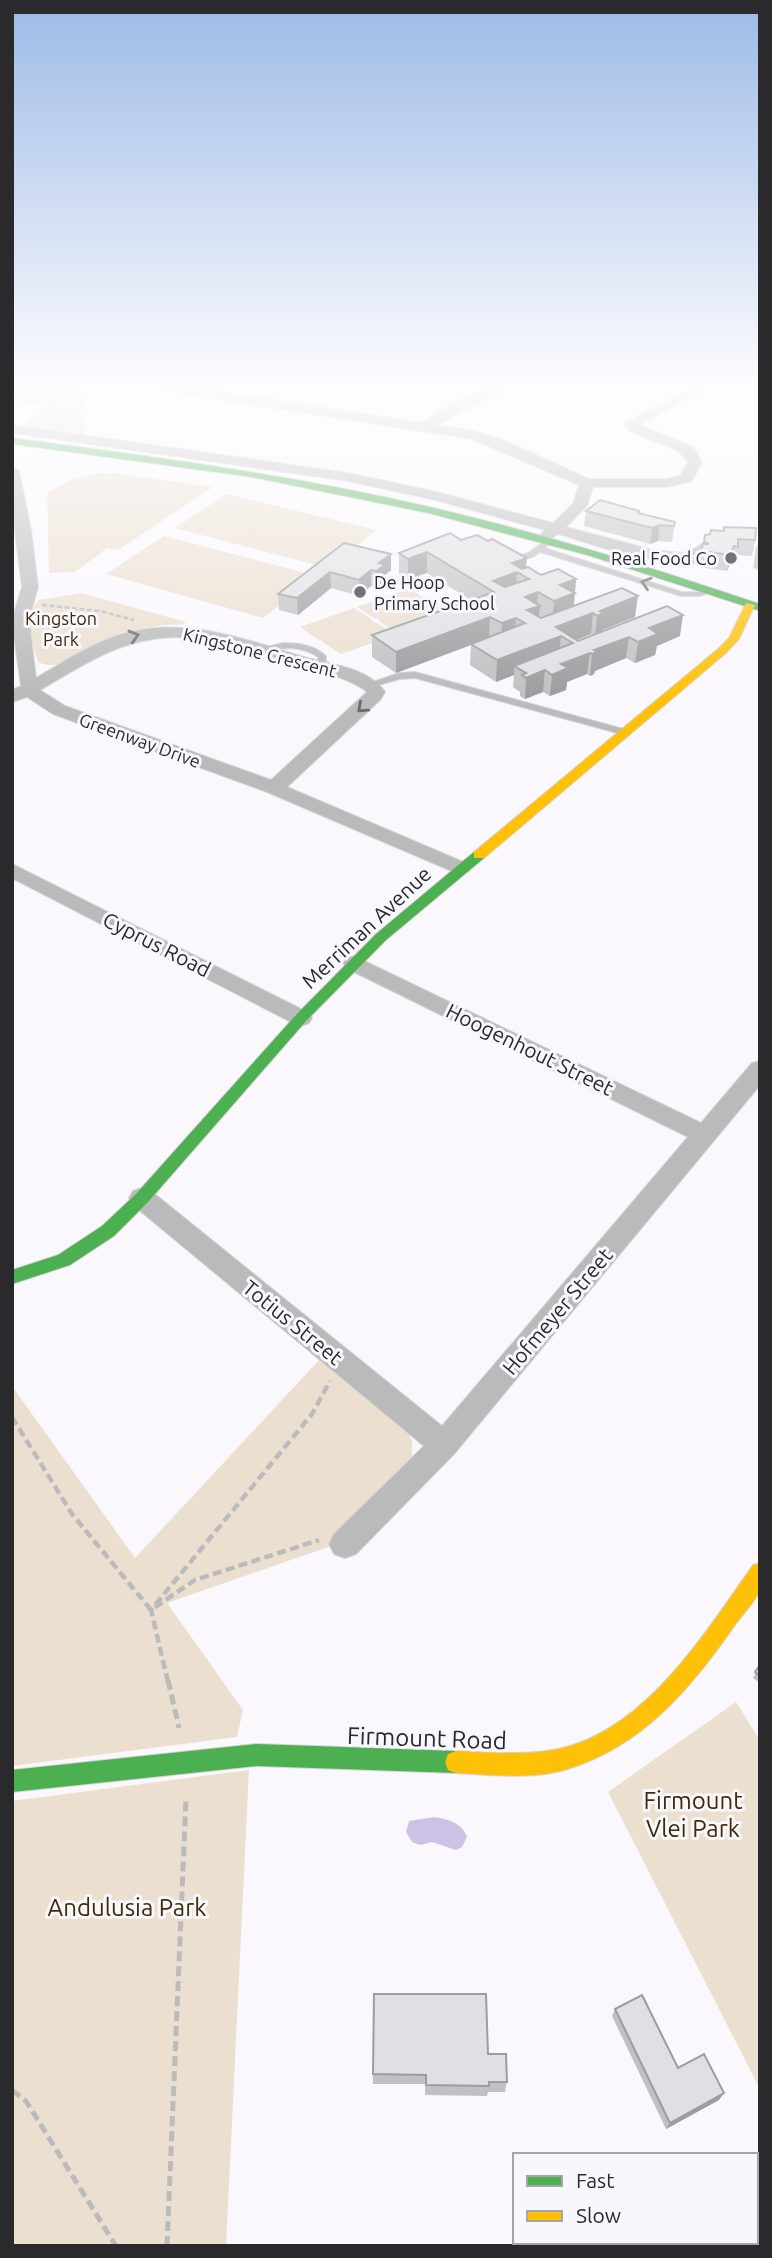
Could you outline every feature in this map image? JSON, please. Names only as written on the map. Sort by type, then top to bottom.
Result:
[{"type":"street","points":[[14,487],[18,529],[30,587],[19,605],[29,688]]},
{"type":"street","points":[[316,487],[547,540],[712,590],[755,607]]},
{"type":"street","points":[[397,487],[437,496],[547,540],[677,556]]},
{"type":"street","points":[[547,540],[580,506],[586,487]]},
{"type":"street","name":"Merriman Avenue","points":[[12,1277],[41,1270],[85,1248],[108,1231],[142,1198],[301,1018],[354,963],[461,868],[729,645],[755,607]]},
{"type":"street","name":"Kingstone Crescent","points":[[12,697],[116,642],[148,632],[173,630],[335,668],[371,684]]},
{"type":"street","points":[[274,788],[371,700],[376,692],[371,684]]},
{"type":"street","name":"Greenway Drive","points":[[29,688],[42,701],[59,710],[274,788],[461,868]]},
{"type":"street","name":"Cyprus Road","points":[[12,870],[301,1018]]},
{"type":"street","name":"Hoogenhout Street","points":[[354,963],[705,1135]]},
{"type":"street","name":"Hofmeyer Street","points":[[345,1544],[444,1445],[760,1069]]},
{"type":"street","name":"Totius Street","points":[[142,1198],[444,1445]]},
{"type":"street","name":"Firmount Road","points":[[12,1781],[187,1760],[257,1755],[505,1764],[565,1761],[582,1755],[616,1735],[656,1704],[700,1657],[749,1611],[760,1572]]},
{"type":"lane","points":[[677,556],[692,554],[724,535]]},
{"type":"lane","points":[[500,557],[524,557],[547,540]]},
{"type":"lane","points":[[758,567],[760,548]]},
{"type":"lane","points":[[371,684],[403,675],[415,676],[624,732]]},
{"type":"path","points":[[19,605],[100,611],[173,630]]},
{"type":"path","points":[[151,1610],[312,1414],[341,1361]]},
{"type":"path","points":[[12,1418],[72,1514],[151,1610],[187,1760],[167,2246]]},
{"type":"path","points":[[151,1610],[195,1580],[321,1540],[345,1544]]},
{"type":"path","points":[[12,2090],[26,2101],[116,2246]]},
{"type":"green space","points":[[57,487],[212,487],[118,550],[107,548],[75,572],[49,573],[47,493]]},
{"type":"green space","points":[[227,494],[376,530],[328,568],[175,528]]},
{"type":"green space","points":[[164,536],[317,576],[263,618],[106,574]]},
{"type":"green space","points":[[409,589],[447,611],[398,634],[379,621],[379,618],[376,619],[357,607]]},
{"type":"green space","name":"Kingston Park","points":[[81,593],[186,622],[181,625],[145,628],[119,636],[56,665],[38,662],[29,622],[34,607],[39,600]]},
{"type":"green space","points":[[354,608],[373,620],[372,623],[376,622],[395,635],[341,654],[300,627]]},
{"type":"green space","points":[[321,1358],[406,1430],[412,1440],[412,1461],[334,1545],[167,1603],[243,1710],[237,1737],[12,1766],[12,1386],[135,1558]]},
{"type":"green space","name":"Firmount Vlei Park","points":[[736,1702],[760,1741],[760,2089],[608,1792]]},
{"type":"green space","name":"Andulusia Park","points":[[249,1770],[226,2246],[12,2246],[12,1801]]},
{"type":"shaded area","points":[[434,1817],[462,1828],[467,1837],[462,1847],[456,1850],[432,1842],[420,1845],[412,1842],[406,1832],[409,1821]]},
{"type":"building","points":[[600,500],[675,522],[674,526],[660,525],[652,528],[586,511]]},
{"type":"building","points":[[724,527],[756,528],[755,540],[738,539],[738,547],[734,546],[730,555],[701,551],[703,544],[709,544],[704,542],[705,535],[710,534],[711,530],[724,531]]},
{"type":"building","points":[[450,533],[461,540],[477,535],[488,541],[492,539],[527,558],[512,563],[522,569],[528,567],[541,575],[558,569],[576,579],[560,585],[575,593],[554,601],[538,592],[525,597],[540,606],[527,610],[541,618],[622,588],[638,596],[600,611],[604,613],[597,616],[593,613],[556,627],[578,641],[667,606],[683,615],[649,628],[658,634],[638,642],[629,637],[594,650],[597,652],[561,664],[568,668],[552,675],[545,670],[526,678],[522,675],[526,673],[514,666],[573,643],[561,636],[497,660],[471,644],[525,623],[516,618],[502,623],[490,617],[396,652],[372,635],[494,592],[427,552],[408,559],[399,553]],"holes":[[[517,572],[529,579],[505,587],[493,581]]]},
{"type":"building","points":[[344,543],[391,554],[379,563],[385,565],[376,571],[371,570],[359,580],[330,572],[297,598],[278,594]]},
{"type":"building","points":[[691,553],[699,556],[694,559],[685,556]]},
{"type":"building","points":[[374,1994],[486,1994],[488,2054],[506,2054],[507,2082],[489,2082],[489,2086],[426,2085],[426,2075],[373,2074]]},
{"type":"building","points":[[642,1995],[678,2068],[704,2054],[724,2093],[670,2123],[615,2009]]},
{"type":"building","points":[[760,2196],[760,2216],[758,2214]]},
{"type":"building","points":[[758,2216],[760,2218],[760,2246],[690,2246],[758,2244]]},
{"type":"building","points":[[679,2244],[680,2246],[659,2246]]},
{"type":"traffic: fast","points":[[322,487],[487,524],[590,553],[760,608]]},
{"type":"traffic: fast","points":[[12,1277],[64,1260],[108,1231],[142,1198],[301,1018],[381,937],[479,855]]},
{"type":"traffic: fast","points":[[12,1781],[257,1755],[456,1762]]},
{"type":"traffic: slow","points":[[479,855],[722,651],[734,639],[750,605]]},
{"type":"traffic: slow","points":[[456,1762],[513,1764],[555,1761],[600,1745],[629,1728],[679,1682],[760,1572]]},
{"type":"place","name":"Real Food Co","points":[[731,558]]},
{"type":"place","name":"De Hoop Primary School","points":[[360,592]]}]
